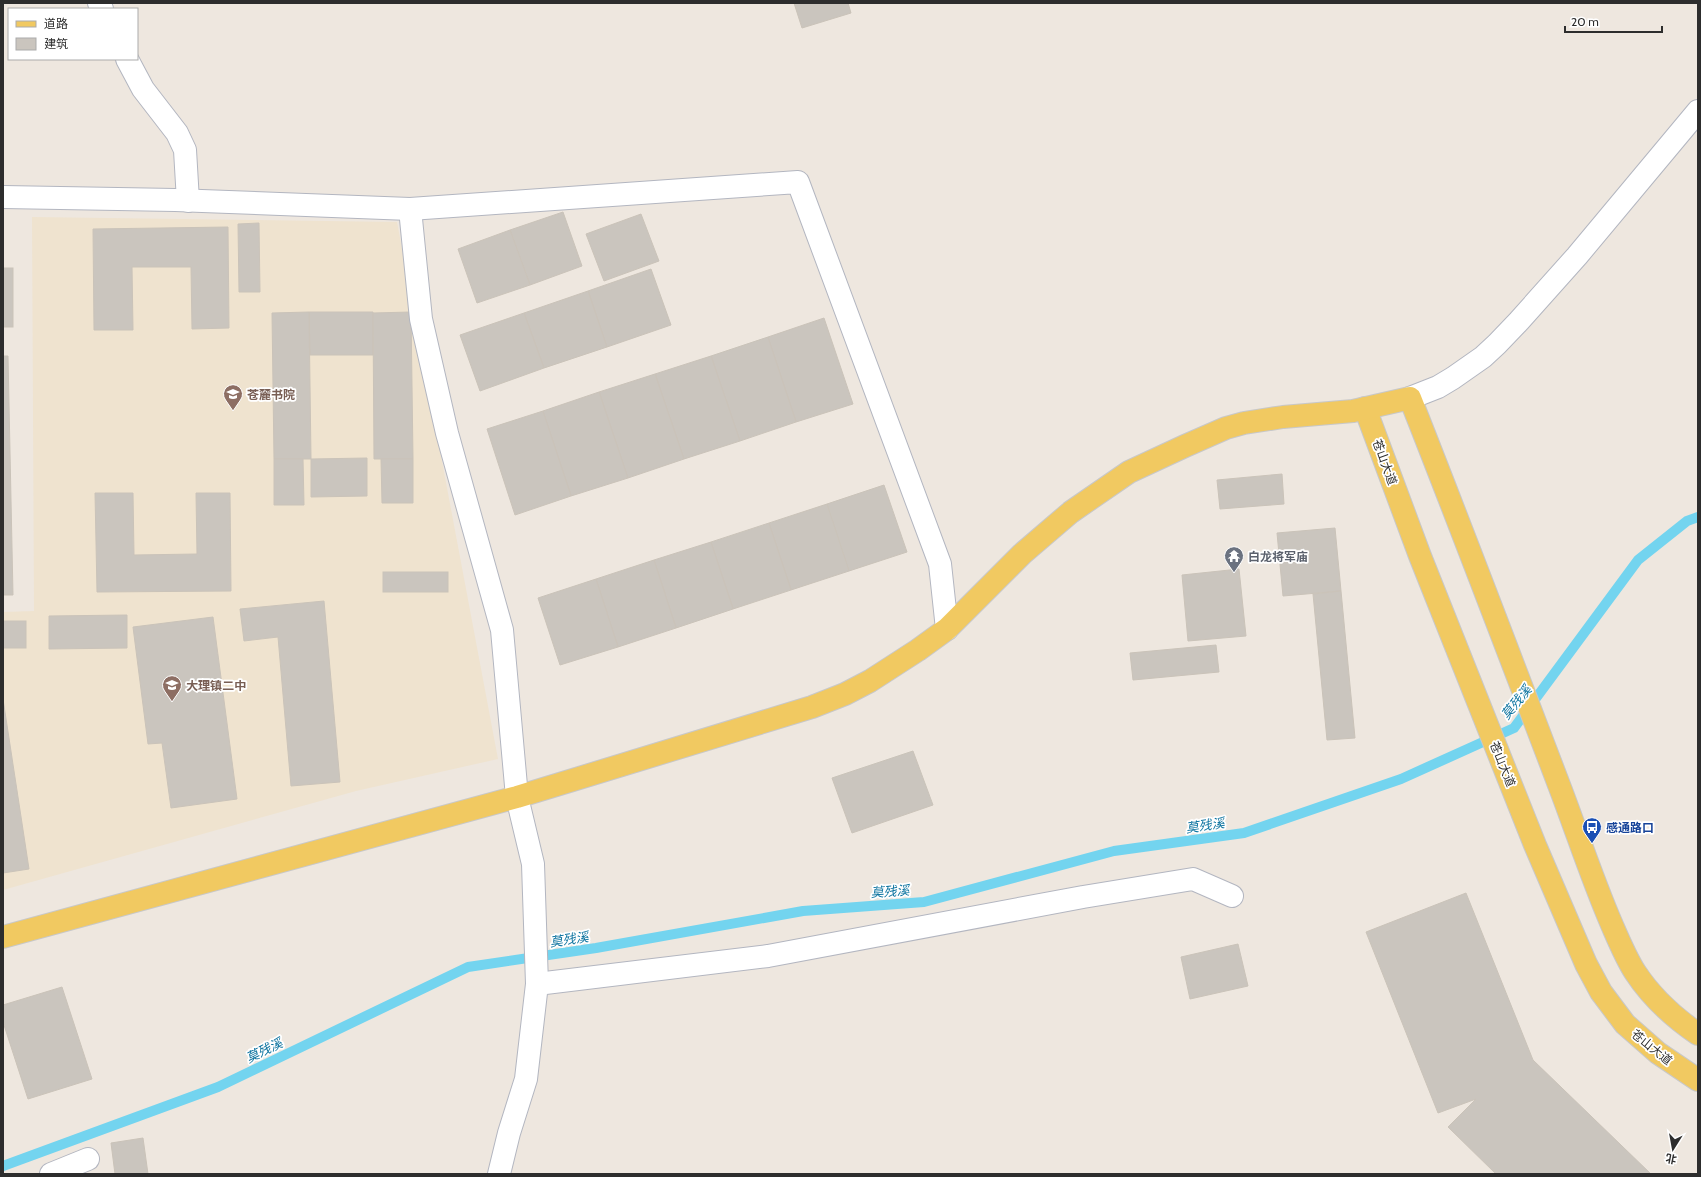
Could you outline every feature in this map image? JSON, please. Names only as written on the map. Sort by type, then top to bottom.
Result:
[{"type":"main road","points":[[3,937],[517,797],[812,707],[845,694],[894,667],[947,629],[1022,554],[1072,512],[1129,472],[1226,428],[1244,423],[1365,408],[1410,398],[1575,826],[1597,891],[1622,947],[1634,971],[1649,992],[1660,1004],[1698,1034]]},
{"type":"main road","name":"苍山大道","points":[[1365,408],[1420,556],[1535,845],[1586,964],[1601,992],[1618,1016],[1633,1032],[1658,1053],[1698,1080]]},
{"type":"street","points":[[128,60],[143,89],[178,133],[185,150],[188,201]]},
{"type":"street","points":[[1410,398],[1438,387],[1453,378],[1483,357],[1497,344],[1577,256],[1698,111]]},
{"type":"street","points":[[3,197],[188,201],[410,209],[798,182],[940,564],[947,629]]},
{"type":"street","points":[[410,209],[421,319],[447,433],[502,630],[517,797],[533,864],[537,984],[526,1079],[509,1133],[499,1174]]},
{"type":"street","points":[[537,984],[768,956],[1082,897],[1193,880],[1232,896]]},
{"type":"street","points":[[51,1174],[88,1159]]},
{"type":"shaded area","name":"苍麓书院","points":[[32,217],[397,222],[498,759],[356,791],[3,890],[3,612],[34,611]]},
{"type":"building","points":[[794,3],[848,3],[851,13],[802,28]]},
{"type":"building","points":[[563,212],[582,266],[530,285],[510,230]]},
{"type":"building","points":[[641,214],[659,261],[604,281],[586,234]]},
{"type":"building","points":[[259,223],[260,292],[239,292],[238,224]]},
{"type":"building","points":[[228,227],[229,328],[192,329],[191,267],[132,267],[133,330],[94,330],[93,229]]},
{"type":"building","points":[[510,230],[530,285],[477,303],[458,249]]},
{"type":"building","points":[[3,268],[13,268],[13,327],[3,327]]},
{"type":"building","points":[[651,269],[671,325],[607,347],[588,291]]},
{"type":"building","points":[[588,291],[607,347],[544,368],[524,313]]},
{"type":"building","points":[[309,312],[373,312],[373,355],[310,355]]},
{"type":"building","points":[[309,312],[311,459],[274,459],[272,313]]},
{"type":"building","points":[[411,312],[413,459],[374,459],[373,313]]},
{"type":"building","points":[[524,313],[544,368],[480,391],[460,335]]},
{"type":"building","points":[[824,318],[853,404],[796,422],[768,337]]},
{"type":"building","points":[[768,337],[796,422],[740,441],[711,356]]},
{"type":"building","points":[[3,356],[8,356],[13,595],[3,595]]},
{"type":"building","points":[[711,356],[740,441],[684,459],[655,374]]},
{"type":"building","points":[[655,374],[684,459],[628,478],[599,392]]},
{"type":"building","points":[[599,392],[628,478],[571,496],[543,411]]},
{"type":"building","points":[[543,411],[571,496],[515,515],[487,429]]},
{"type":"building","points":[[367,458],[367,496],[311,497],[311,459]]},
{"type":"building","points":[[274,459],[303,459],[304,505],[274,505]]},
{"type":"building","points":[[381,459],[413,459],[413,503],[382,503]]},
{"type":"building","points":[[1282,474],[1284,504],[1220,509],[1217,480]]},
{"type":"building","points":[[884,485],[907,552],[849,571],[827,504]]},
{"type":"building","points":[[95,493],[133,493],[134,555],[197,554],[196,493],[230,493],[231,591],[97,592]]},
{"type":"building","points":[[827,504],[849,571],[791,590],[769,523]]},
{"type":"building","points":[[769,523],[791,590],[733,609],[711,542]]},
{"type":"building","points":[[1335,528],[1341,591],[1283,596],[1277,533]]},
{"type":"building","points":[[711,542],[733,609],[676,628],[654,560]]},
{"type":"building","points":[[654,560],[676,628],[618,647],[596,579]]},
{"type":"building","points":[[1239,569],[1246,636],[1188,641],[1182,575]]},
{"type":"building","points":[[383,572],[448,572],[448,592],[383,592]]},
{"type":"building","points":[[596,579],[618,647],[560,665],[538,598]]},
{"type":"building","points":[[1341,591],[1355,738],[1327,740],[1313,594]]},
{"type":"building","points":[[324,601],[340,782],[291,786],[278,637],[244,641],[240,609]]},
{"type":"building","points":[[127,615],[127,648],[49,649],[49,616]]},
{"type":"building","points":[[213,617],[237,799],[171,808],[162,743],[148,744],[133,627]]},
{"type":"building","points":[[3,621],[26,621],[26,648],[3,648]]},
{"type":"building","points":[[1216,645],[1219,672],[1133,680],[1130,653]]},
{"type":"building","points":[[3,699],[29,869],[3,873]]},
{"type":"building","points":[[913,751],[933,805],[852,833],[832,778]]},
{"type":"building","points":[[1466,893],[1533,1060],[1651,1174],[1496,1174],[1448,1127],[1476,1099],[1438,1113],[1366,932]]},
{"type":"building","points":[[1238,944],[1248,986],[1190,999],[1181,957]]},
{"type":"building","points":[[62,987],[92,1079],[28,1099],[3,1022],[3,1005]]},
{"type":"building","points":[[143,1138],[148,1174],[115,1174],[111,1143]]},
{"type":"waterway","name":"莫残溪","points":[[3,1166],[218,1087],[468,967],[596,948],[803,911],[924,902],[1114,851],[1244,833],[1401,779],[1514,728],[1638,560],[1687,521],[1698,517]]},
{"type":"place","name":"苍麓书院","points":[[233,411]]},
{"type":"place","name":"白龙将军庙","points":[[1234,573]]},
{"type":"place","name":"大理镇二中","points":[[172,702]]},
{"type":"place","name":"感通路口","points":[[1592,844]]}]
